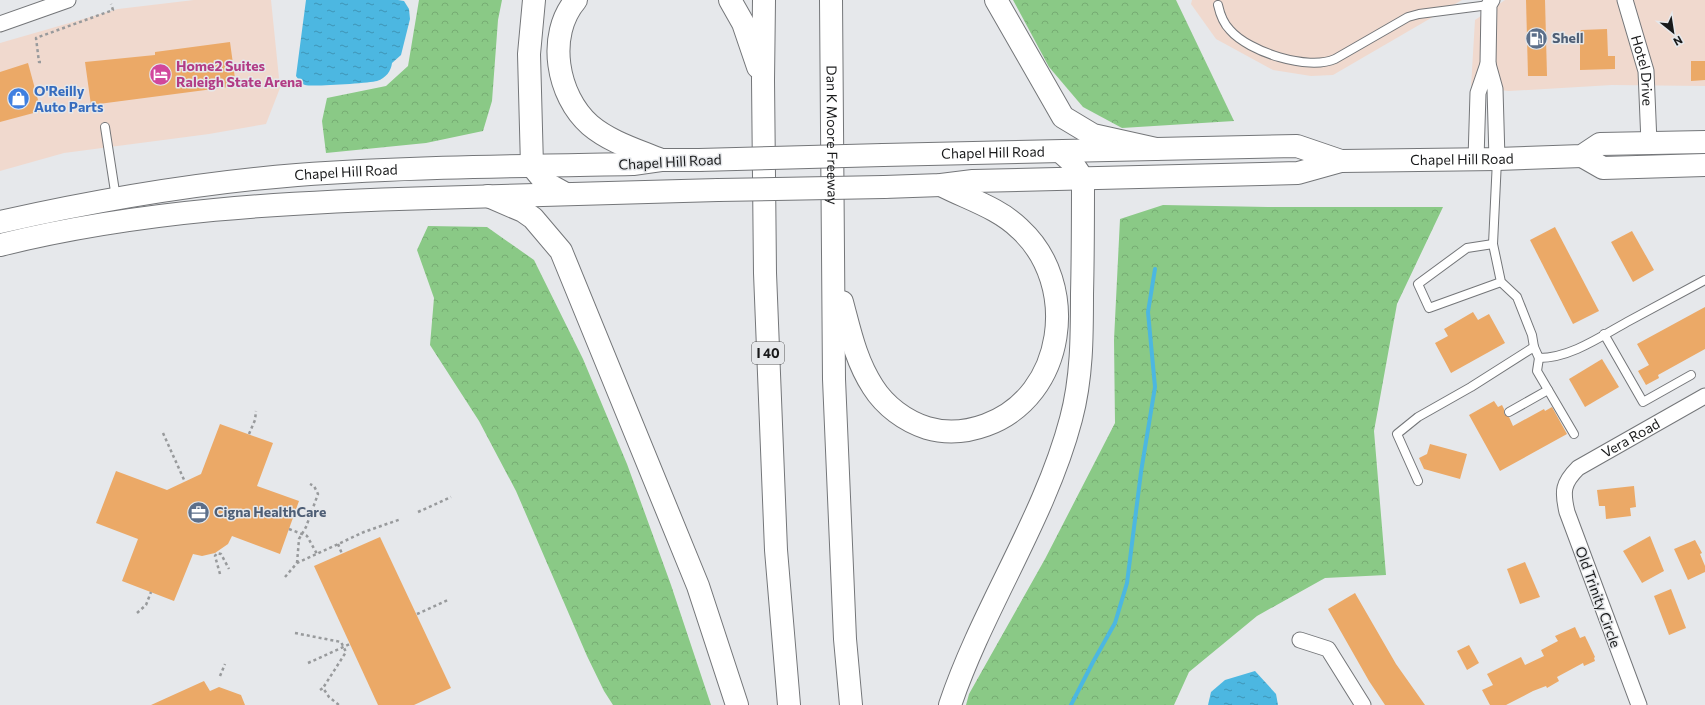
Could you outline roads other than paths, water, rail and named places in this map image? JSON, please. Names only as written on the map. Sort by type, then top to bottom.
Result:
[{"type":"main road","points":[[534,0],[529,54],[532,166],[546,183],[564,193]]},
{"type":"main road","points":[[576,0],[571,5],[564,22],[559,47],[560,70],[572,102],[590,124],[603,134],[661,160]]},
{"type":"main road","points":[[730,0],[743,23],[763,80]]},
{"type":"main road","name":"I 40","points":[[764,0],[763,80],[765,273],[776,550],[789,705]]},
{"type":"main road","name":"Dan K Moore Freeway","points":[[831,0],[834,269]]},
{"type":"main road","points":[[996,0],[1063,117],[1093,135],[1156,149]]},
{"type":"main road","points":[[1705,142],[1600,144],[1582,156],[1603,168],[1705,165]]},
{"type":"main road","name":"Chapel Hill Road","points":[[0,222],[73,206],[166,190],[296,175],[532,166],[633,164],[661,160],[1297,146],[1341,160]]},
{"type":"main road","points":[[950,705],[959,678],[990,609],[1044,496],[1061,452],[1071,419],[1078,385],[1082,350],[1083,179],[1070,161],[1061,152]]},
{"type":"main road","name":"Chapel Hill Road","points":[[0,245],[102,224],[227,209],[326,201],[564,193],[884,187],[942,185],[973,181],[1298,173],[1341,160],[1497,159],[1582,156]]},
{"type":"main road","points":[[834,269],[851,337],[862,368],[874,389],[889,406],[920,426],[933,430],[955,432],[974,429],[992,423],[1014,410],[1027,397],[1039,380],[1056,341],[1056,301],[1049,272],[1036,248],[1021,229],[998,212],[942,185]]},
{"type":"main road","points":[[488,196],[523,211],[533,218],[561,251],[695,579],[718,644],[737,705]]},
{"type":"main road","points":[[834,269],[834,379],[845,639],[851,705]]},
{"type":"street","points":[[0,24],[68,0]]},
{"type":"street","name":"Hotel Drive","points":[[1625,0],[1646,71],[1649,143]]},
{"type":"street","points":[[1476,159],[1478,93],[1488,64],[1490,2]]},
{"type":"street","points":[[1488,64],[1495,89],[1497,159]]},
{"type":"street","name":"Vera Road","points":[[1564,488],[1569,477],[1578,468],[1705,396]]},
{"type":"street","name":"Old Trinity Circle","points":[[1564,488],[1564,500],[1567,512],[1639,705]]},
{"type":"street","points":[[1300,640],[1328,649],[1363,705]]},
{"type":"lane","points":[[1218,5],[1221,16],[1229,30],[1246,43],[1275,56],[1318,63],[1335,59],[1408,17],[1490,2]]},
{"type":"lane","points":[[105,127],[116,199]]},
{"type":"lane","points":[[1497,159],[1492,244],[1501,282],[1517,297],[1532,335],[1534,347],[1539,358],[1537,371],[1574,434]]},
{"type":"lane","points":[[1492,244],[1467,248],[1418,284],[1429,308],[1501,282]]},
{"type":"lane","points":[[1539,358],[1549,358],[1567,353],[1705,280]]},
{"type":"lane","points":[[1604,334],[1643,402],[1691,375]]},
{"type":"lane","points":[[1418,481],[1397,434],[1418,417],[1471,387],[1534,347]]},
{"type":"lane","points":[[1509,412],[1548,390]]},
{"type":"water","points":[[306,0],[404,1],[409,9],[410,19],[401,55],[392,63],[385,76],[377,81],[353,84],[305,85],[296,76]]},
{"type":"water","points":[[1255,671],[1276,694],[1278,705],[1208,705],[1211,692],[1225,680]]},
{"type":"waterway","points":[[1071,705],[1115,623],[1127,583],[1141,472],[1155,387],[1148,312],[1155,269]]},
{"type":"place","name":"Shell","points":[[1536,38]]},
{"type":"place","name":"Home2 Suites Raleigh State Arena","points":[[161,74]]},
{"type":"place","name":"O'Reilly Auto Parts","points":[[19,99]]},
{"type":"place","name":"Cigna HealthCare","points":[[198,512]]}]
